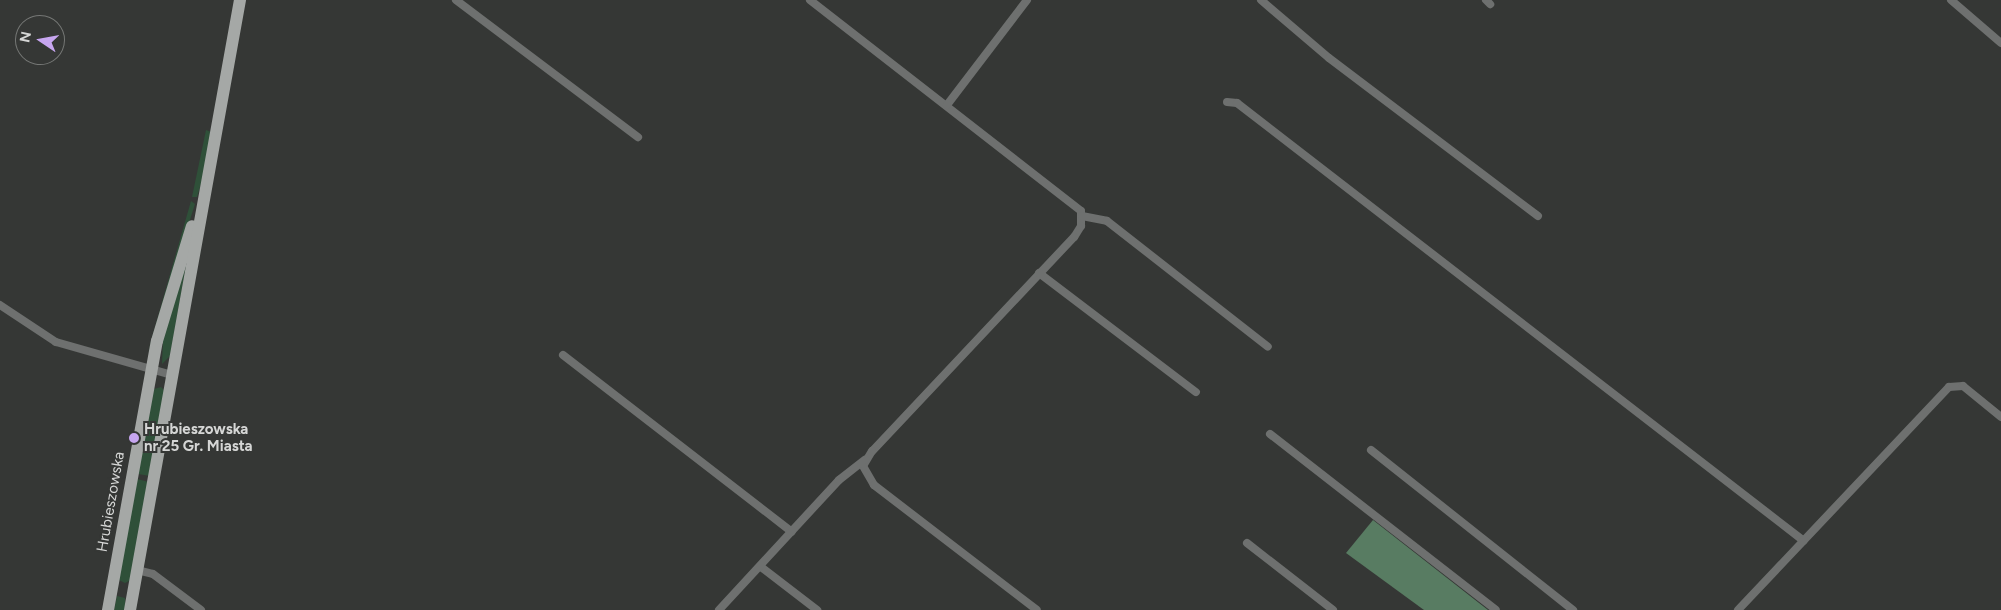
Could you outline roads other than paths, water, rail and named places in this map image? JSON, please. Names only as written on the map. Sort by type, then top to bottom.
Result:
[{"type":"main road","points":[[130,610],[240,0]]},
{"type":"main road","name":"Hrubieszowska","points":[[108,610],[152,366],[208,176]]},
{"type":"street","points":[[456,0],[638,137]]},
{"type":"street","points":[[719,610],[792,532],[865,460],[1078,232],[1082,216],[1075,204],[810,0]]},
{"type":"street","points":[[947,105],[1027,0]]},
{"type":"street","points":[[1261,0],[1329,58],[1538,216]]},
{"type":"street","points":[[1951,0],[2001,43]]},
{"type":"street","points":[[1228,102],[1237,103],[1804,540]]},
{"type":"street","points":[[1082,216],[1107,221],[1268,347]]},
{"type":"street","points":[[1039,273],[1196,392]]},
{"type":"street","points":[[0,305],[56,342],[173,370]]},
{"type":"street","points":[[563,355],[792,532]]},
{"type":"street","points":[[1738,610],[1952,385],[1967,388],[2001,417]]},
{"type":"street","points":[[1270,434],[1496,610]]},
{"type":"street","points":[[1371,450],[1573,610]]},
{"type":"street","points":[[865,460],[866,475],[874,485],[1036,610]]},
{"type":"street","points":[[1247,543],[1334,610]]},
{"type":"street","points":[[761,566],[817,610]]},
{"type":"street","points":[[137,570],[153,574],[201,610]]},
{"type":"place","name":"Hrubieszowska nr 25 Gr. Miasta","points":[[134,438]]}]
